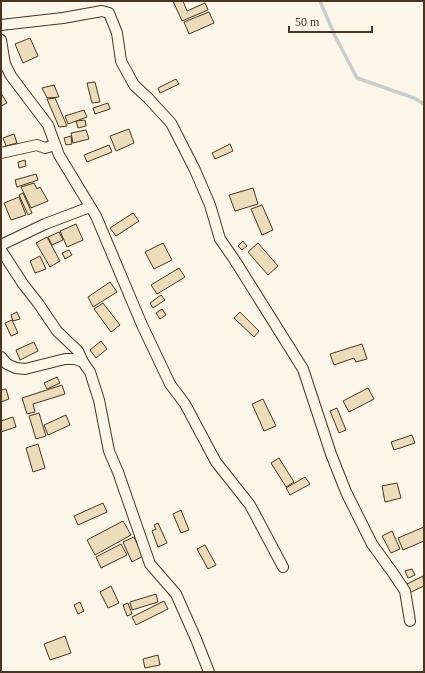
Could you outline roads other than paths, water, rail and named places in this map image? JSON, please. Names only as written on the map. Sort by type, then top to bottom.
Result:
[{"type":"street","points":[[1,25],[63,18],[102,11],[110,13],[117,33],[121,61],[134,85],[171,123],[195,170],[210,204],[220,239],[303,368],[331,454],[346,492],[372,544],[394,573],[404,591],[410,621]]},
{"type":"street","points":[[1,40],[5,64],[11,76],[48,125],[59,155],[96,216],[142,324],[170,384],[185,404],[216,462],[250,505],[284,566]]},
{"type":"street","points":[[1,153],[37,145],[45,148],[55,145]]},
{"type":"street","points":[[1,245],[45,224],[90,207]]},
{"type":"street","points":[[1,250],[23,284],[57,331],[78,351],[90,372],[99,400],[109,451],[118,472],[150,564],[176,594],[209,672]]},
{"type":"street","points":[[1,357],[7,364],[16,368],[25,369],[65,359],[75,359],[83,362]]},
{"type":"waterway","points":[[320,1],[335,36],[357,78],[414,98],[424,104]]}]
